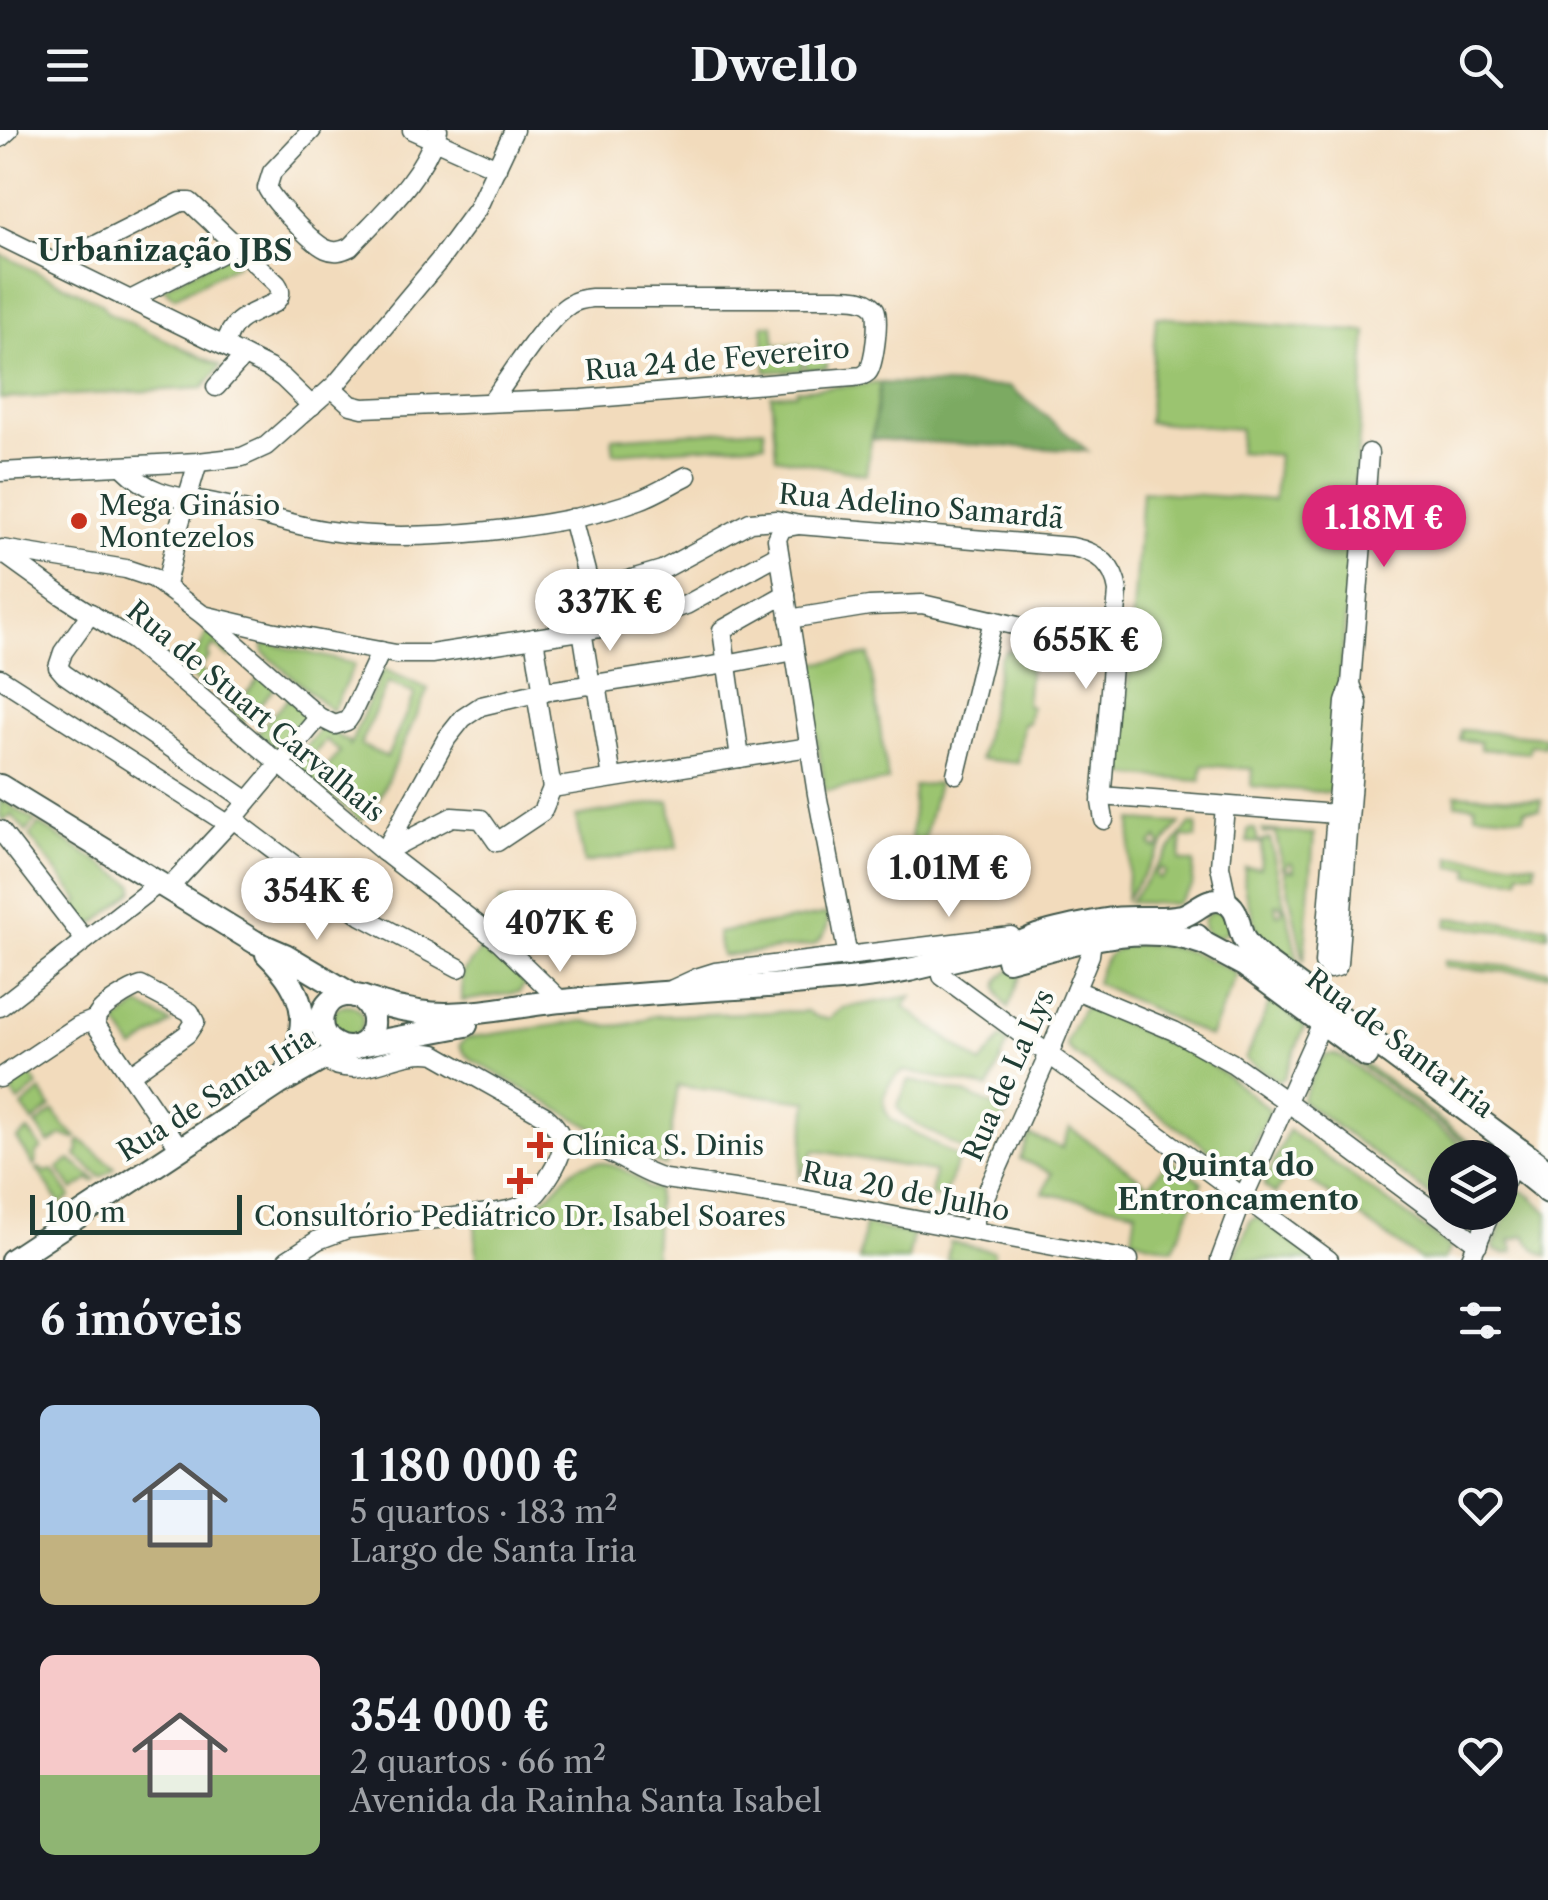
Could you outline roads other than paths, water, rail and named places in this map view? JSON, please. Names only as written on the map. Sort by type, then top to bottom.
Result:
[{"type":"main road","points":[[0,786],[254,942],[285,955],[357,997],[369,1006],[374,1018],[372,1030],[357,1046],[340,1047],[324,1034],[321,1021],[328,1002],[340,996],[357,997],[436,1014],[832,981],[882,975],[1121,917],[1176,917],[1217,910]]},
{"type":"main road","points":[[1217,910],[1233,939],[1227,944],[1209,945],[1194,932],[1193,917],[1217,910]]},
{"type":"main road","name":"Rua de Santa Iria","points":[[1217,910],[1265,960],[1548,1171]]},
{"type":"main road","name":"Rua de Santa Iria","points":[[12,1260],[279,1084],[323,1059],[357,1046],[459,1026],[592,1008],[824,995],[913,983],[1120,934],[1178,936],[1209,945],[1244,965],[1480,1140]]},
{"type":"main road","points":[[254,942],[287,974],[300,1006],[299,1044],[279,1084]]},
{"type":"main road","name":"Rua de Santa Iria","points":[[1518,1169],[1548,1192]]},
{"type":"street","points":[[0,138],[9,130]]},
{"type":"street","points":[[312,130],[272,172],[267,188],[318,243],[335,251],[350,247],[413,180],[436,136]]},
{"type":"street","points":[[412,130],[436,136],[497,168]]},
{"type":"street","points":[[0,472],[198,462],[257,452],[274,441],[332,388],[443,256],[474,214],[514,130]]},
{"type":"street","points":[[58,264],[181,202],[190,202],[278,284],[280,295],[274,303],[233,325],[224,346]]},
{"type":"street","points":[[0,236],[279,374],[312,406]]},
{"type":"street","points":[[130,300],[226,251]]},
{"type":"street","name":"Rua 24 de Fevereiro","points":[[852,299],[871,304],[877,316],[872,367],[862,376],[582,399],[492,401],[552,320],[578,300],[852,299]]},
{"type":"street","points":[[216,387],[244,356]]},
{"type":"street","points":[[332,388],[352,405],[362,408],[492,401]]},
{"type":"street","points":[[1352,684],[1358,703],[1340,945],[1338,966],[1330,970],[1324,962],[1345,702],[1352,684],[1369,453]]},
{"type":"street","points":[[166,586],[198,462]]},
{"type":"street","points":[[122,467],[145,486],[186,500],[219,504],[319,529],[414,535],[572,518],[636,501],[687,476]]},
{"type":"street","points":[[572,518],[592,592],[594,685],[612,778]]},
{"type":"street","name":"Rua Adelino Samardã","points":[[592,592],[648,576],[750,522],[776,520],[1076,548],[1095,554],[1114,576],[1118,591],[1113,641]]},
{"type":"street","points":[[800,525],[778,532],[779,554],[809,747],[848,957]]},
{"type":"street","points":[[0,550],[126,569],[166,586],[319,716],[335,725],[347,722],[381,651]]},
{"type":"street","name":"Rua de Stuart Carvalhais","points":[[0,550],[60,595],[134,641],[384,852],[500,942],[562,1001]]},
{"type":"street","points":[[203,615],[271,631],[418,655],[653,617],[686,604],[779,554]]},
{"type":"street","points":[[740,758],[722,630],[786,594]]},
{"type":"street","points":[[789,619],[876,605],[912,604],[946,608],[1035,630],[1113,641],[1101,796],[1104,820]]},
{"type":"street","points":[[90,613],[58,667],[248,801]]},
{"type":"street","points":[[956,774],[993,620]]},
{"type":"street","points":[[384,852],[452,817],[481,819],[498,842],[542,812],[552,788],[534,638]]},
{"type":"street","points":[[384,852],[439,751],[463,718],[481,706],[794,651]]},
{"type":"street","points":[[0,678],[231,821],[357,913],[459,968]]},
{"type":"street","points":[[0,1007],[85,940],[163,886],[231,821],[319,716]]},
{"type":"street","points":[[552,788],[809,747]]},
{"type":"street","points":[[1101,796],[1336,814]]},
{"type":"street","points":[[1217,910],[1224,806]]},
{"type":"street","points":[[0,830],[85,940]]},
{"type":"street","points":[[666,993],[715,972],[1056,930]]},
{"type":"street","name":"Rua de La Lys","points":[[970,1230],[1076,990],[1092,940]]},
{"type":"street","points":[[942,976],[1329,1260]]},
{"type":"street","points":[[0,1078],[78,1026],[96,1019],[130,990],[141,986],[194,1016],[194,1026],[130,1075]]},
{"type":"street","points":[[1076,990],[1206,1048],[1286,1101],[1474,1252]]},
{"type":"street","points":[[96,1019],[98,1028],[181,1150]]},
{"type":"street","points":[[1220,1260],[1244,1196],[1322,1022]]},
{"type":"street","points":[[291,1258],[318,1240],[347,1230],[506,1211],[526,1203],[547,1178],[562,1148],[557,1128],[545,1116],[435,1054],[418,1053],[347,1069],[323,1059]]},
{"type":"street","name":"Rua 20 de Julho","points":[[562,1148],[588,1144],[660,1178],[781,1195],[1128,1260]]},
{"type":"place","name":"Mega Ginásio Montezelos","points":[[79,521]]},
{"type":"place","name":"Clínica S. Dinis","points":[[540,1145]]},
{"type":"place","name":"Consultório Pediátrico Dr. Isabel Soares","points":[[520,1181]]},
{"type":"district","name":"Urbanização JBS","points":[[165,250]]},
{"type":"district","name":"Quinta do Entroncamento","points":[[1238,1182]]}]
